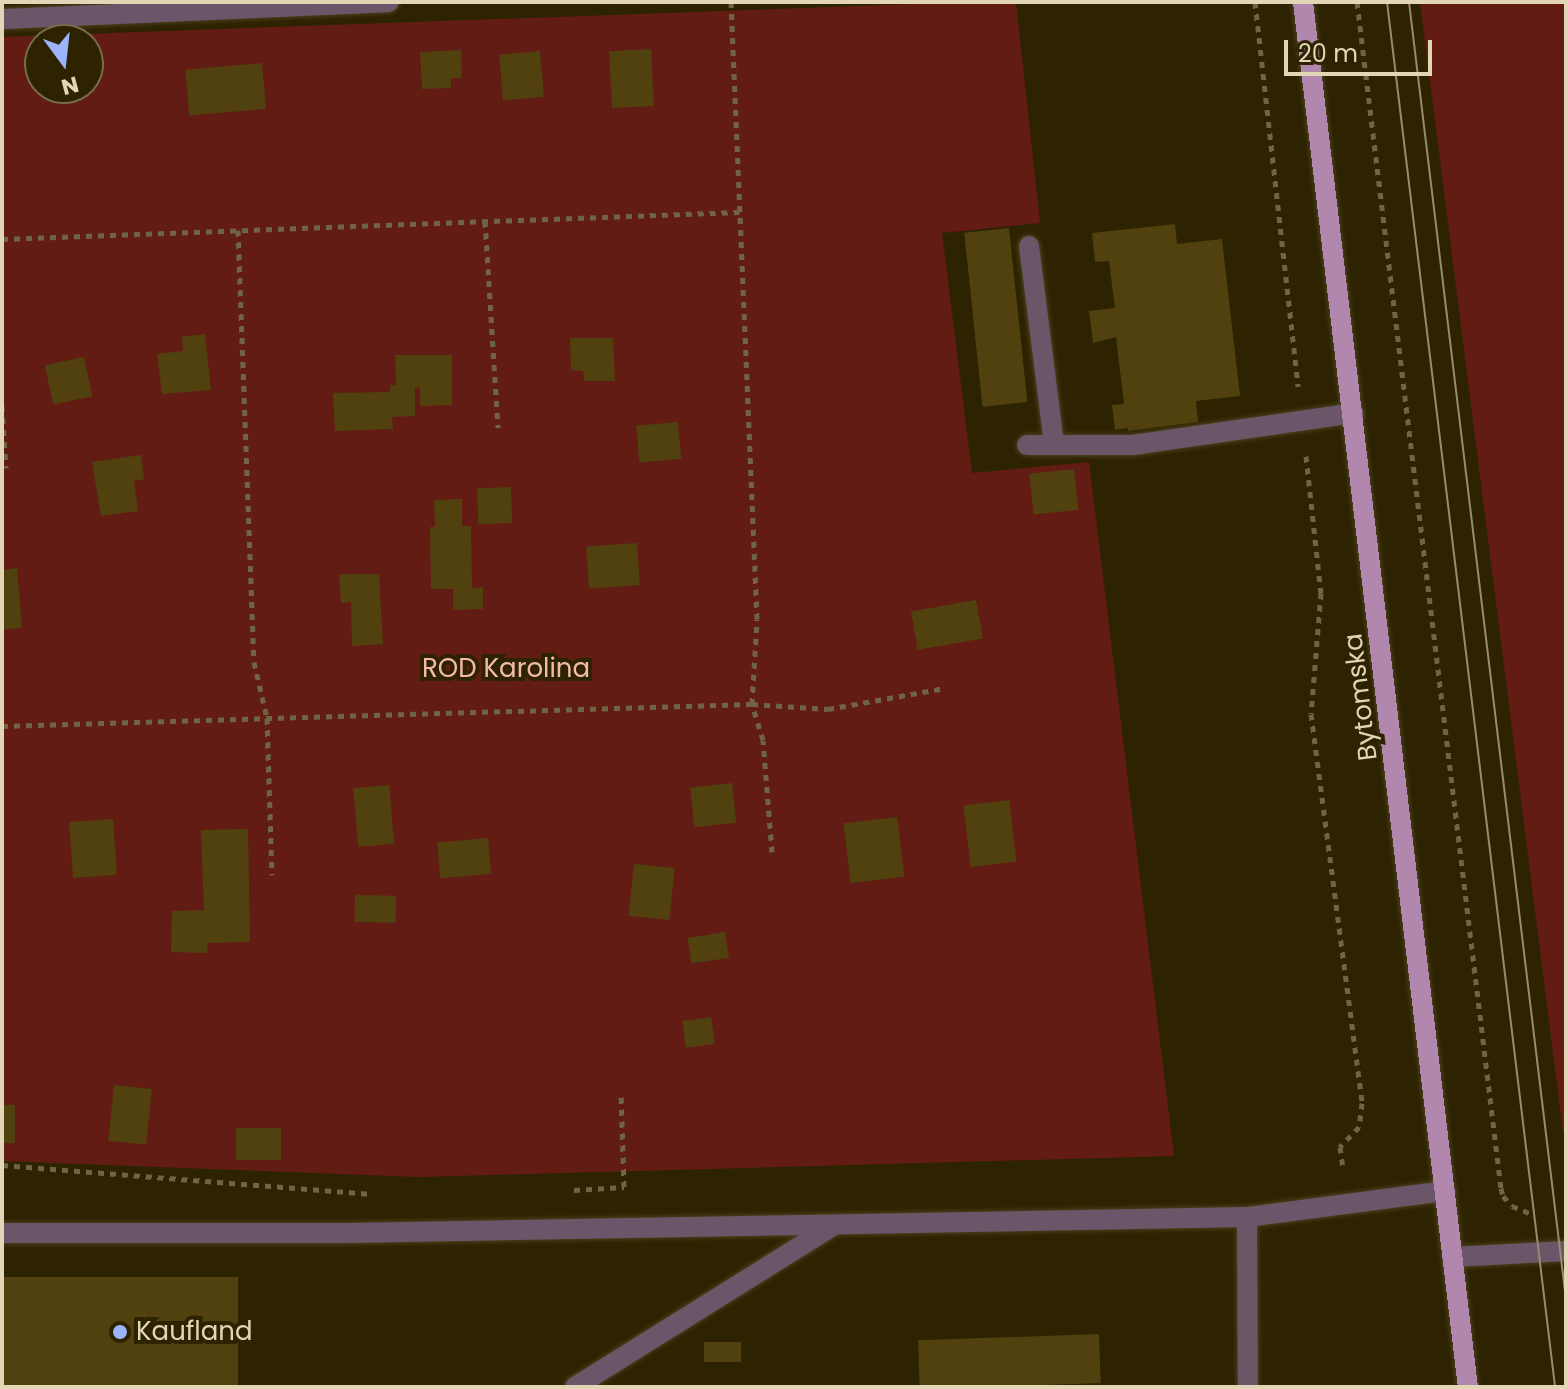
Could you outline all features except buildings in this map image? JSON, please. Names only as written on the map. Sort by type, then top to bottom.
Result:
[{"type":"main road","name":"Bytomska","points":[[1303,2],[1468,1387]]},
{"type":"lane","points":[[2,19],[389,2]]},
{"type":"lane","points":[[1029,246],[1054,443]]},
{"type":"lane","points":[[1027,445],[1133,445],[1354,413]]},
{"type":"lane","points":[[2,1233],[349,1233],[1247,1217],[1445,1191]]},
{"type":"lane","points":[[1247,1217],[1248,1387]]},
{"type":"lane","points":[[575,1387],[834,1225]]},
{"type":"lane","points":[[1452,1257],[1566,1251]]},
{"type":"path","points":[[731,2],[757,619],[752,704],[763,740],[772,852]]},
{"type":"path","points":[[1255,2],[1321,593],[1311,714],[1362,1103],[1359,1127],[1340,1147],[1348,1203]]},
{"type":"path","points":[[1357,2],[1501,1188],[1512,1206],[1543,1215]]},
{"type":"path","points":[[2,239],[740,212]]},
{"type":"path","points":[[485,221],[498,428]]},
{"type":"path","points":[[238,230],[254,662],[267,718],[272,875]]},
{"type":"path","points":[[2,406],[6,468]]},
{"type":"path","points":[[2,726],[752,704],[828,709],[945,688]]},
{"type":"path","points":[[564,1190],[624,1187],[621,1093]]},
{"type":"path","points":[[2,1165],[383,1194]]},
{"type":"green space","name":"ROD Karolina","points":[[1016,2],[1040,223],[942,233],[972,473],[1089,462],[1174,1156],[418,1177],[2,1161],[2,37],[24,36],[24,104],[104,104],[104,33]]},
{"type":"green space","points":[[1420,2],[1566,2],[1566,1134],[1563,1132]]},
{"type":"tram line","points":[[1387,2],[1555,1387]]},
{"type":"tram line","points":[[1409,2],[1566,1299]]},
{"type":"place","name":"Kaufland","points":[[120,1332]]}]
